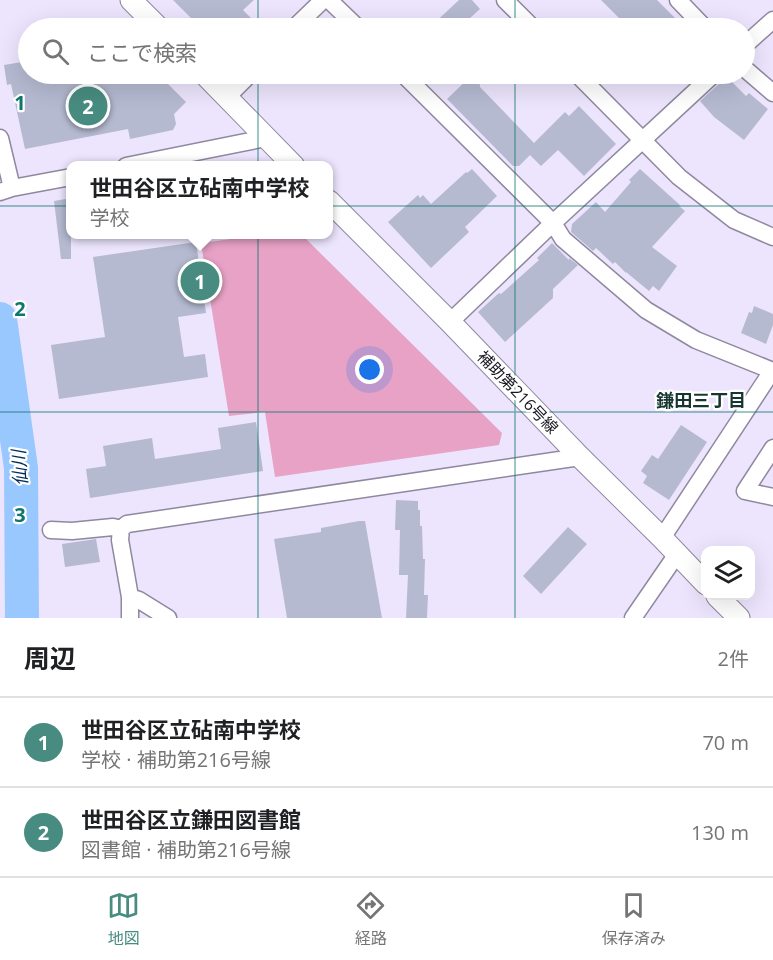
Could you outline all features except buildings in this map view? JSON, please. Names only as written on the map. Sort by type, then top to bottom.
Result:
[{"type":"street","points":[[131,0],[149,18]]},
{"type":"street","points":[[304,18],[322,0]]},
{"type":"street","points":[[329,0],[348,18]]},
{"type":"street","points":[[505,0],[523,18]]},
{"type":"street","points":[[678,0],[695,18]]},
{"type":"street","points":[[755,36],[773,20]]},
{"type":"street","points":[[755,77],[773,93]]},
{"type":"street","points":[[214,84],[290,161]]},
{"type":"street","points":[[227,97],[240,84]]},
{"type":"street","points":[[413,84],[553,223],[563,239],[646,310],[696,340],[772,371],[662,538]]},
{"type":"street","points":[[587,84],[679,177],[734,220],[773,237]]},
{"type":"street","points":[[450,322],[703,84]]},
{"type":"street","points":[[0,138],[6,190],[66,178]]},
{"type":"street","points":[[147,161],[266,138]]},
{"type":"street","name":"補助第216号線","points":[[333,205],[701,580]]},
{"type":"street","points":[[773,448],[745,491],[773,497]]},
{"type":"street","points":[[130,618],[130,597],[120,540],[122,529],[127,524],[580,457]]},
{"type":"street","points":[[51,530],[72,531],[113,527],[122,529]]},
{"type":"street","points":[[633,618],[677,554]]},
{"type":"street","points":[[130,597],[168,618]]},
{"type":"street","points":[[721,600],[739,618]]},
{"type":"shaded area","points":[[232,239],[306,239],[502,433],[499,445],[275,477],[265,412],[229,416],[201,243]]},
{"type":"waterway","name":"仙川","points":[[0,319],[21,468],[22,618]]},
{"type":"place","name":"世田谷区立鎌田図書館","points":[[88,106]]},
{"type":"place","name":"世田谷区立砧南中学校","points":[[200,281]]},
{"type":"district","name":"鎌田三丁目","points":[[701,400]]}]
